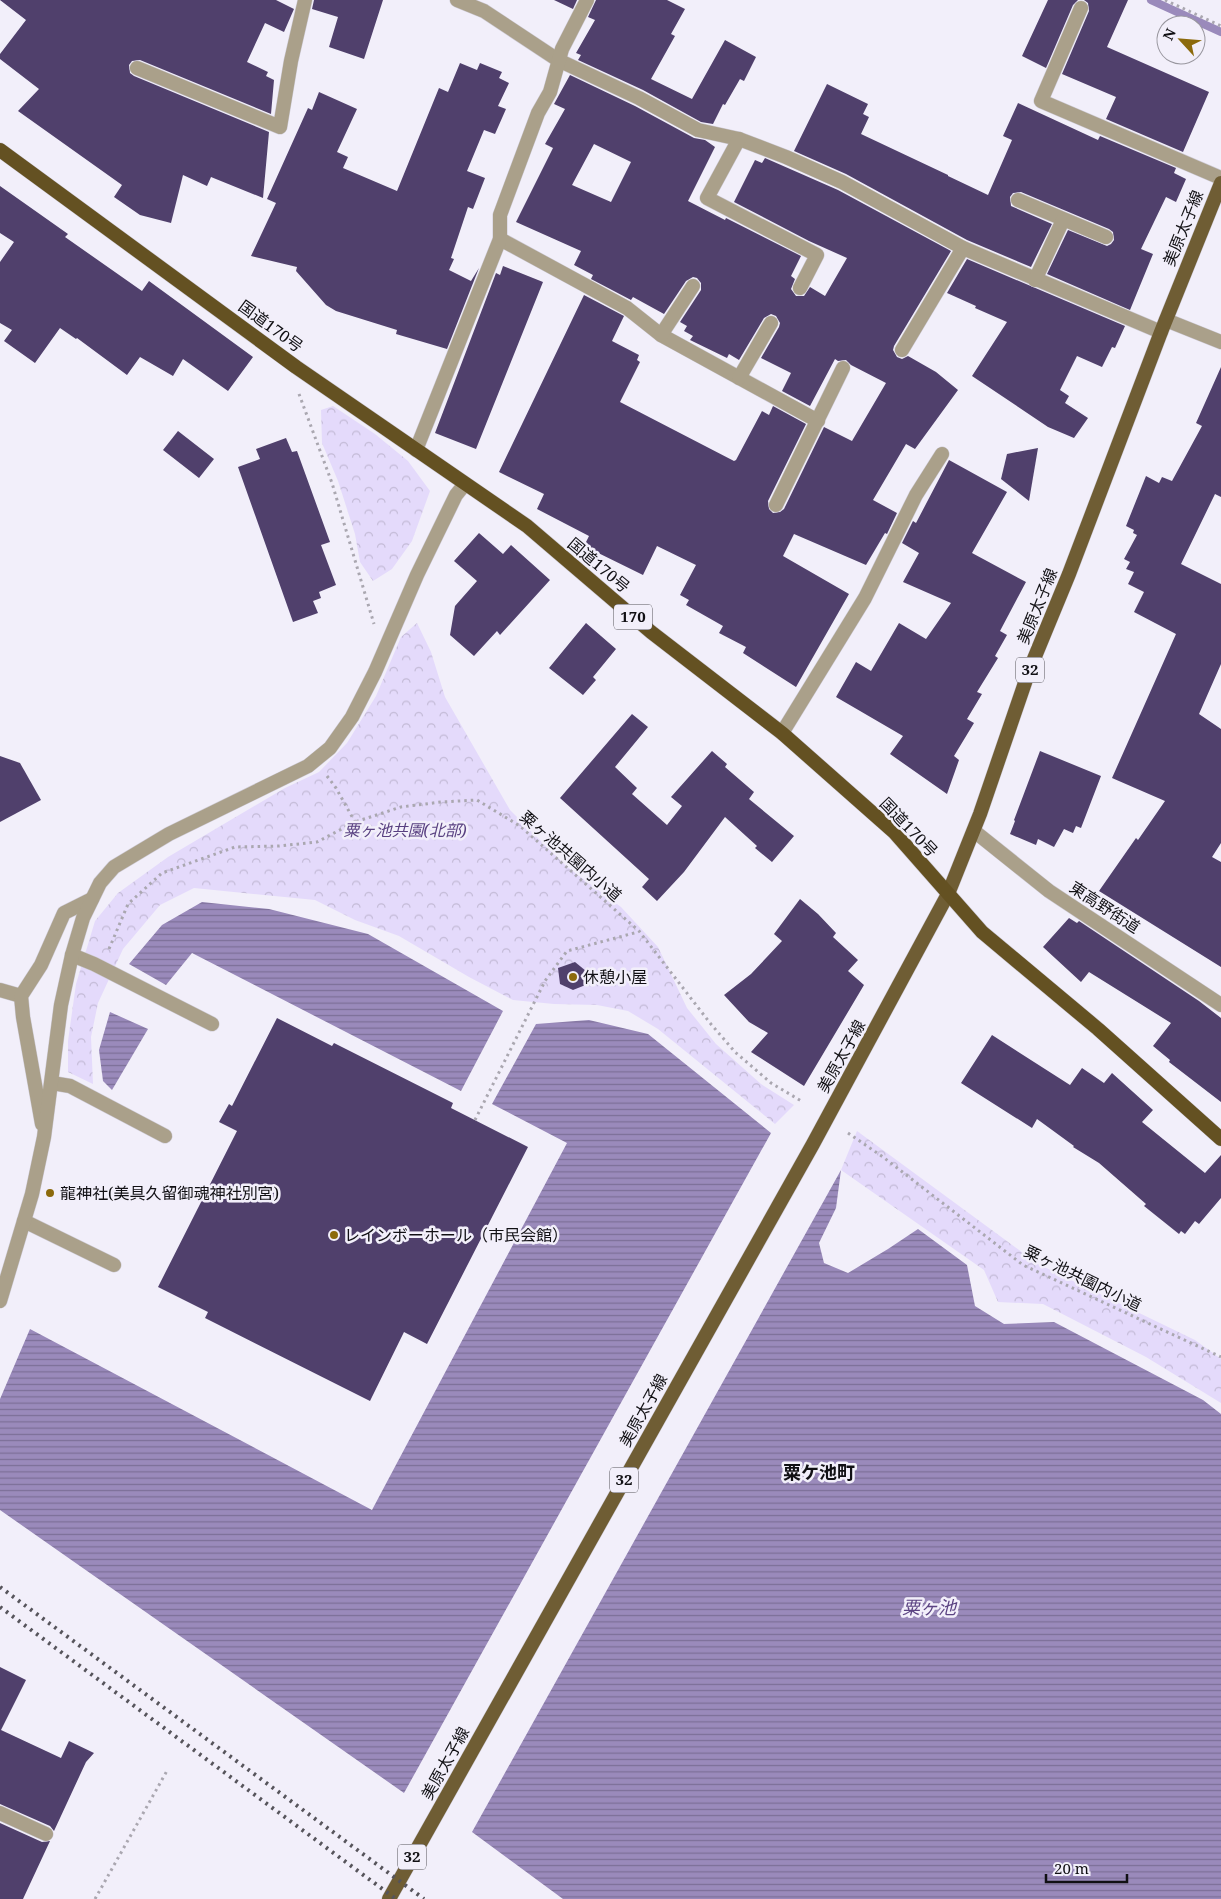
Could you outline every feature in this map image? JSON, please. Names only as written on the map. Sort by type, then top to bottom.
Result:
[{"type":"highway","name":"国道170号","points":[[0,150],[296,367],[527,526],[651,632],[782,733],[894,832],[982,932],[1098,1029],[1221,1139]]},
{"type":"main road","name":"美原太子線","points":[[389,1899],[812,1144],[948,894],[974,831],[1029,671],[1069,574],[1163,326],[1221,183]]},
{"type":"street","points":[[137,68],[280,127],[304,0]]},
{"type":"street","points":[[457,0],[484,12],[558,60],[639,98],[698,130],[739,139],[786,157],[842,182],[962,248],[1035,280],[1163,326],[1221,342]]},
{"type":"street","points":[[416,450],[500,239],[500,215],[538,113],[550,92],[562,48],[588,0]]},
{"type":"street","points":[[1080,8],[1041,101],[1221,178]]},
{"type":"street","points":[[739,139],[707,198],[817,256],[800,288]]},
{"type":"street","points":[[1018,200],[1106,237]]},
{"type":"street","points":[[1035,280],[1063,220]]},
{"type":"street","points":[[500,239],[628,308],[661,335],[818,421]]},
{"type":"street","points":[[902,350],[962,248]]},
{"type":"street","points":[[661,335],[693,286]]},
{"type":"street","points":[[739,378],[771,323]]},
{"type":"street","points":[[776,505],[843,368]]},
{"type":"street","points":[[782,733],[865,598],[916,495],[942,454]]},
{"type":"street","points":[[0,1301],[24,1221],[44,1137],[61,1005],[72,955],[83,918],[100,882],[114,867],[169,834],[315,761],[330,748],[352,717],[381,658],[417,575],[456,495],[465,484]]},
{"type":"street","name":"東高野街道","points":[[974,831],[1048,891],[1221,1005]]},
{"type":"street","points":[[44,1137],[21,996],[41,965],[64,913],[92,899]]},
{"type":"street","points":[[72,955],[212,1024]]},
{"type":"street","points":[[0,990],[21,996]]},
{"type":"street","points":[[52,1084],[70,1086],[165,1136]]},
{"type":"street","points":[[24,1221],[114,1266]]},
{"type":"street","points":[[0,1813],[46,1834]]},
{"type":"path","points":[[1164,0],[1221,26]]},
{"type":"path","points":[[296,367],[298,390],[332,483],[372,620],[381,658]]},
{"type":"path","points":[[315,761],[336,788],[355,822]]},
{"type":"path","name":"粟ヶ池共園内小道","points":[[101,968],[128,904],[162,873],[235,847],[279,846],[317,842],[355,822],[401,807],[477,800],[520,826],[639,932],[735,1052],[771,1084],[803,1102]]},
{"type":"path","points":[[474,1120],[545,981],[567,951],[639,932]]},
{"type":"path","name":"粟ヶ池共園内小道","points":[[848,1133],[883,1157],[1023,1265],[1221,1358]]},
{"type":"path","points":[[95,1899],[168,1769]]},
{"type":"green space","points":[[333,406],[375,434],[408,461],[430,491],[412,541],[392,569],[373,581],[360,562],[355,534],[338,481],[322,443],[321,410]]},
{"type":"green space","name":"粟ヶ池共園(北部)","points":[[417,623],[431,652],[445,697],[510,810],[566,866],[621,907],[658,947],[687,1008],[716,1044],[761,1084],[794,1105],[775,1124],[658,1029],[628,1011],[597,1005],[554,1004],[513,1000],[399,936],[355,920],[315,900],[194,888],[160,905],[123,949],[98,1003],[91,1037],[93,1084],[68,1072],[68,1041],[76,984],[95,921],[118,893],[168,857],[285,788],[319,772],[347,743],[376,696],[401,637]]},
{"type":"green space","points":[[857,1131],[1038,1264],[1195,1340],[1221,1359],[1221,1403],[1146,1357],[1043,1304],[998,1302],[984,1270],[841,1170]]},
{"type":"water","points":[[202,902],[269,909],[368,934],[503,1011],[461,1091],[192,953],[166,985],[129,964],[162,925]]},
{"type":"water","points":[[110,1012],[148,1029],[112,1090],[103,1081],[99,1050]]},
{"type":"water","points":[[589,1020],[648,1034],[771,1133],[404,1793],[0,1510],[0,1399],[30,1329],[372,1510],[567,1143],[492,1104],[536,1024]]},
{"type":"water","name":"粟ヶ池","points":[[841,1170],[836,1208],[819,1243],[824,1263],[848,1273],[918,1229],[967,1265],[975,1306],[1004,1324],[1054,1322],[1203,1400],[1221,1414],[1221,1899],[563,1899],[472,1832]]},
{"type":"building","points":[[0,0],[276,0],[294,9],[284,32],[265,23],[247,62],[268,72],[266,76],[274,80],[271,114],[140,60],[132,61],[129,65],[130,73],[134,76],[269,132],[263,198],[211,177],[207,186],[183,175],[171,223],[140,215],[114,197],[122,185],[18,111],[39,89],[0,59],[0,54],[26,20]]},
{"type":"building","points":[[314,0],[383,0],[364,59],[329,47],[338,17],[312,9]]},
{"type":"building","points":[[554,0],[577,0],[573,9]]},
{"type":"building","points":[[596,0],[667,0],[685,9],[671,34],[675,36],[651,79],[692,99],[725,40],[756,57],[744,81],[740,79],[725,105],[723,104],[713,124],[701,122],[643,90],[578,60],[581,55],[576,53],[595,20],[588,17]]},
{"type":"building","points":[[1048,0],[1078,0],[1073,5],[1046,68],[1022,56]]},
{"type":"building","points":[[1084,0],[1128,0],[1107,47],[1209,92],[1183,152],[1106,119],[1116,97],[1062,74],[1089,11],[1088,3]]},
{"type":"building","points":[[460,63],[477,70],[480,63],[502,72],[499,78],[509,83],[498,106],[506,109],[495,134],[484,130],[467,171],[485,178],[473,209],[468,207],[451,258],[454,259],[449,270],[471,281],[479,268],[447,349],[396,334],[397,330],[336,311],[326,305],[296,271],[297,267],[251,256],[276,203],[267,199],[308,108],[312,110],[319,92],[357,109],[337,152],[348,157],[343,168],[397,191],[439,88],[448,92]]},
{"type":"building","points":[[570,75],[635,106],[694,138],[705,140],[715,147],[688,201],[801,256],[791,276],[795,279],[791,289],[796,296],[804,296],[810,287],[825,296],[847,258],[809,241],[734,202],[755,160],[762,163],[765,158],[838,190],[951,251],[893,350],[897,357],[902,359],[908,356],[936,372],[958,390],[915,449],[906,444],[873,500],[897,513],[887,534],[885,533],[866,565],[794,534],[783,556],[849,594],[796,687],[743,653],[746,647],[719,633],[723,626],[686,605],[689,600],[680,595],[696,565],[657,546],[643,575],[584,546],[589,536],[537,509],[544,494],[499,472],[584,295],[624,316],[612,341],[639,355],[637,360],[640,362],[620,402],[734,461],[762,411],[769,415],[773,406],[806,424],[768,501],[769,509],[773,513],[784,509],[824,427],[852,441],[886,383],[851,365],[846,360],[838,361],[835,359],[810,406],[782,391],[791,373],[761,358],[779,327],[780,323],[776,316],[771,314],[764,318],[739,360],[729,354],[727,358],[690,340],[693,336],[684,331],[687,326],[680,322],[701,290],[701,283],[697,278],[693,277],[686,281],[664,314],[633,297],[631,300],[591,279],[593,275],[574,265],[581,251],[516,222],[553,148],[545,144],[565,109],[554,104]],"holes":[[[594,144],[631,162],[611,202],[572,185]]]},
{"type":"building","points":[[827,84],[868,104],[863,114],[869,117],[861,134],[988,195],[1012,140],[1003,136],[1018,103],[1098,140],[1100,136],[1176,168],[1174,173],[1186,179],[1176,202],[1166,197],[1141,249],[1153,254],[1130,310],[1047,274],[1068,230],[1107,246],[1114,240],[1113,232],[1109,229],[1021,192],[1013,193],[1010,197],[1011,206],[1052,224],[1031,267],[967,240],[846,174],[794,151]]},
{"type":"building","points":[[0,186],[68,234],[65,237],[142,291],[149,281],[253,357],[228,391],[183,359],[173,376],[140,357],[127,375],[77,338],[60,328],[35,363],[4,341],[12,330],[0,323],[0,262],[14,242],[0,233]]},
{"type":"building","points":[[967,259],[1125,326],[1115,348],[1112,347],[1102,367],[1077,356],[1060,390],[1069,396],[1065,403],[1088,418],[1074,438],[1048,427],[972,376],[1007,322],[947,293]]},
{"type":"building","points":[[503,266],[543,282],[476,449],[435,433],[496,273],[500,275]]},
{"type":"building","points":[[1221,367],[1221,497],[1215,494],[1181,564],[1221,584],[1221,664],[1199,714],[1221,729],[1221,843],[1212,857],[1221,862],[1221,967],[1099,891],[1136,838],[1138,840],[1165,801],[1112,778],[1176,634],[1134,612],[1144,592],[1128,584],[1134,572],[1126,569],[1130,562],[1124,559],[1137,535],[1133,533],[1134,530],[1126,526],[1146,476],[1159,483],[1162,477],[1172,481],[1202,426],[1196,423]]},
{"type":"building","points":[[178,431],[214,459],[199,478],[163,450]]},
{"type":"building","points":[[286,438],[292,452],[297,451],[330,542],[321,545],[336,585],[319,592],[321,598],[313,601],[318,613],[293,622],[238,467],[260,459],[256,449]]},
{"type":"building","points":[[1038,448],[1029,501],[1001,479],[1007,454]]},
{"type":"building","points":[[949,460],[1007,492],[972,553],[1026,582],[1000,631],[1007,635],[995,656],[998,658],[977,692],[982,694],[967,719],[974,723],[954,756],[959,760],[947,794],[890,754],[903,736],[836,697],[856,662],[871,671],[899,623],[926,639],[951,603],[903,582],[919,553],[902,543],[913,521],[916,523]]},
{"type":"building","points":[[479,533],[503,554],[511,545],[550,580],[500,635],[497,631],[474,656],[450,635],[455,606],[477,581],[454,561]]},
{"type":"building","points":[[586,623],[616,649],[593,677],[596,680],[583,695],[549,668]]},
{"type":"building","points":[[632,714],[648,727],[615,767],[637,788],[632,794],[667,825],[682,806],[671,797],[712,751],[727,764],[725,767],[754,792],[749,799],[794,836],[772,862],[755,848],[757,846],[725,817],[684,872],[657,901],[642,887],[649,879],[560,798]]},
{"type":"building","points":[[1040,751],[1101,776],[1081,828],[1076,826],[1073,833],[1064,829],[1054,847],[1038,839],[1036,845],[1010,834]]},
{"type":"building","points":[[0,756],[20,763],[41,800],[0,822]]},
{"type":"building","points":[[800,899],[818,914],[836,933],[833,937],[858,960],[848,971],[864,985],[804,1086],[751,1052],[768,1033],[749,1022],[724,995],[751,974],[782,941],[774,934]]},
{"type":"building","points":[[1069,918],[1077,923],[1079,921],[1199,1001],[1221,1018],[1221,1102],[1169,1062],[1170,1060],[1153,1046],[1171,1023],[1089,972],[1081,982],[1043,947]]},
{"type":"building","name":"休憩小屋","points":[[575,962],[586,971],[588,984],[573,990],[560,984],[558,968]]},
{"type":"building","name":"レインボーホール（市民会館）","points":[[277,1018],[332,1046],[334,1043],[453,1103],[451,1108],[528,1147],[427,1344],[404,1332],[370,1401],[205,1318],[208,1312],[158,1287],[237,1131],[219,1122],[229,1104],[232,1106]]},
{"type":"building","points":[[992,1035],[1070,1085],[1082,1068],[1104,1083],[1112,1073],[1153,1110],[1142,1122],[1205,1173],[1221,1155],[1221,1198],[1199,1224],[1195,1221],[1185,1234],[1181,1231],[1179,1234],[1144,1206],[1146,1204],[1099,1163],[1073,1147],[1037,1119],[1032,1128],[961,1083]]},
{"type":"building","points":[[0,1667],[26,1680],[1,1730],[61,1758],[69,1741],[94,1753],[86,1762],[54,1831],[50,1826],[0,1804]]},
{"type":"building","points":[[0,1823],[42,1842],[50,1841],[23,1899],[0,1899]]},
{"type":"waterway","points":[[1151,0],[1221,32]]},
{"type":"railway","points":[[0,1587],[424,1899]]},
{"type":"railway","points":[[0,1607],[396,1899]]},
{"type":"place","name":"休憩小屋","points":[[573,977]]},
{"type":"place","name":"龍神社(美具久留御魂神社別宮)","points":[[50,1193]]},
{"type":"place","name":"レインボーホール（市民会館）","points":[[334,1235]]},
{"type":"district","name":"粟ケ池町","points":[[819,1473]]}]
